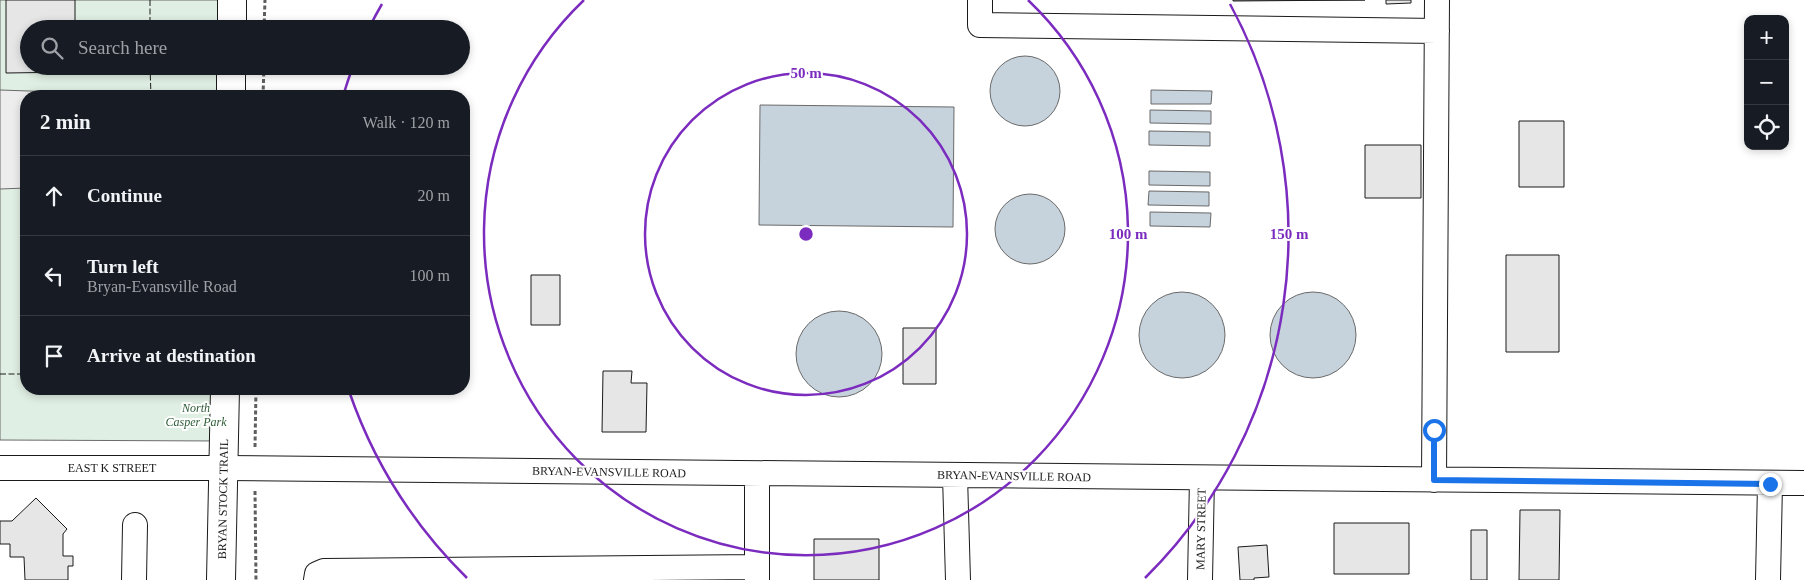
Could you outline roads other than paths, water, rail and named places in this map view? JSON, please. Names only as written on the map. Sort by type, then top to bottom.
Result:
[{"type":"main road","points":[[232,0],[232,20]]},
{"type":"main road","points":[[231,75],[231,90]]},
{"type":"main road","name":"BRYAN STOCK TRAIL","points":[[221,580],[225,395]]},
{"type":"street","points":[[980,0],[980,25],[1437,31]]},
{"type":"street","points":[[1434,480],[1437,0]]},
{"type":"street","name":"EAST K STREET","points":[[0,468],[224,468]]},
{"type":"street","name":"BRYAN-EVANSVILLE ROAD","points":[[224,468],[1804,483]]},
{"type":"street","points":[[316,580],[317,574],[324,570],[757,574],[757,474]]},
{"type":"street","points":[[955,476],[958,580]]},
{"type":"street","name":"MARY STREET","points":[[1200,580],[1202,478]]},
{"type":"street","points":[[1768,580],[1770,484]]},
{"type":"street","points":[[134,580],[135,525]]},
{"type":"park label","name":"North Casper Park","points":[[196,415]]}]
